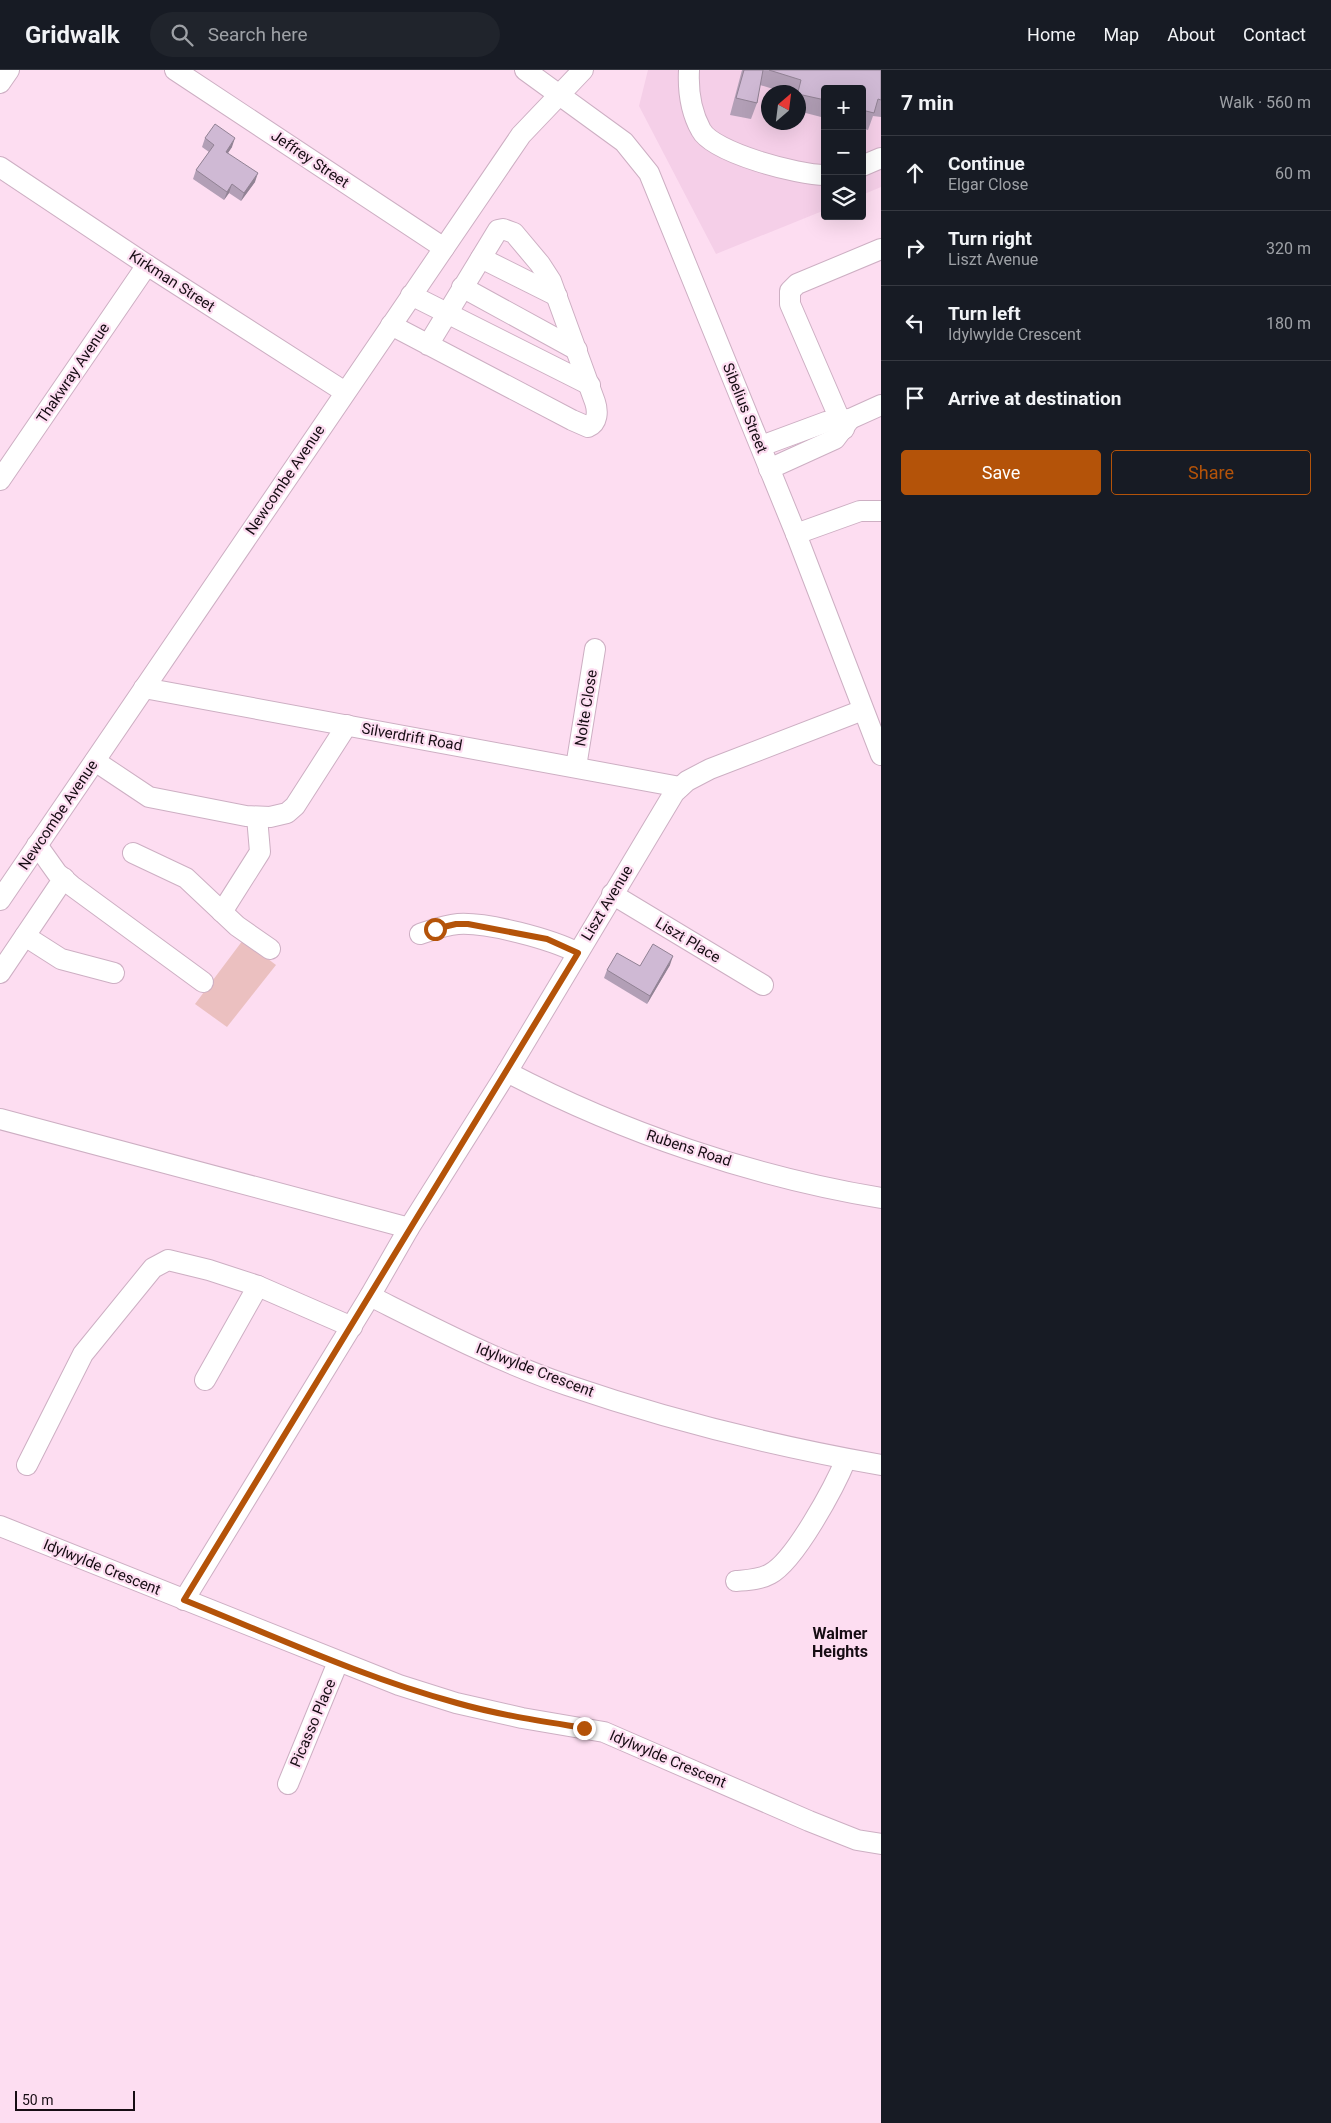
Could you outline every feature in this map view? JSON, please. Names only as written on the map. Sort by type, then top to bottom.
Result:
[{"type":"street","points":[[0,83],[9,70]]},
{"type":"street","name":"Jeffrey Street","points":[[175,70],[444,248]]},
{"type":"street","name":"Sibelius Street","points":[[525,70],[624,142],[649,173],[761,446],[881,755]]},
{"type":"street","name":"Newcombe Avenue","points":[[0,900],[521,135],[583,70]]},
{"type":"street","points":[[689,70],[688,85],[693,108],[701,131],[709,139],[742,156],[821,175]]},
{"type":"street","points":[[866,164],[881,158]]},
{"type":"street","name":"Kirkman Street","points":[[0,167],[147,265],[345,392]]},
{"type":"street","points":[[391,325],[428,345],[588,427],[596,420],[598,411],[590,385],[557,296],[544,268],[514,234],[508,230],[498,230],[428,345]]},
{"type":"street","points":[[845,422],[790,304],[790,291],[797,284],[881,249]]},
{"type":"street","points":[[480,258],[557,296]]},
{"type":"street","name":"Thakwray Avenue","points":[[0,480],[147,265]]},
{"type":"street","points":[[462,287],[578,350]]},
{"type":"street","points":[[411,295],[590,385]]},
{"type":"street","points":[[761,446],[822,424],[845,422],[881,405]]},
{"type":"street","points":[[769,469],[835,440],[845,422]]},
{"type":"street","points":[[796,534],[860,511],[881,510]]},
{"type":"street","name":"Nolte Close","points":[[576,767],[595,649]]},
{"type":"street","name":"Silverdrift Road","points":[[144,688],[680,787]]},
{"type":"street","name":"Liszt Avenue","points":[[184,1600],[352,1326],[409,1228],[507,1072],[670,800],[680,787],[694,777],[719,765],[863,710]]},
{"type":"street","points":[[95,761],[149,797],[246,816],[258,817],[287,813],[295,806],[348,725]]},
{"type":"street","points":[[222,912],[260,852],[258,817]]},
{"type":"street","points":[[37,845],[64,878],[203,982]]},
{"type":"street","points":[[133,853],[186,878],[237,926],[270,949]]},
{"type":"street","points":[[0,972],[64,878]]},
{"type":"street","name":"Liszt Place","points":[[612,894],[763,985]]},
{"type":"street","points":[[420,934],[450,925],[468,924],[547,939],[578,953]]},
{"type":"street","points":[[25,936],[60,959],[114,973]]},
{"type":"street","name":"Rubens Road","points":[[507,1072],[581,1109],[628,1128],[779,1175],[881,1198]]},
{"type":"street","points":[[0,1119],[409,1228]]},
{"type":"street","points":[[27,1465],[83,1354],[153,1268],[161,1262],[176,1261],[258,1286],[352,1326]]},
{"type":"street","points":[[205,1380],[258,1286]]},
{"type":"street","name":"Idylwylde Crescent","points":[[370,1296],[433,1328],[565,1384],[739,1436],[881,1465]]},
{"type":"street","points":[[736,1581],[752,1580],[770,1574],[787,1562],[838,1480],[846,1459]]},
{"type":"street","name":"Idylwylde Crescent","points":[[0,1526],[338,1662],[456,1703],[522,1718],[604,1732],[817,1824],[857,1840],[881,1844]]},
{"type":"street","name":"Picasso Place","points":[[288,1784],[338,1662]]},
{"type":"shaded area","points":[[648,70],[881,70],[881,187],[866,193],[866,85],[821,85],[821,212],[716,254],[639,106]]},
{"type":"shaded area","points":[[243,940],[276,965],[227,1027],[195,1004]]},
{"type":"building","points":[[744,70],[763,70],[757,103],[736,98]]},
{"type":"building","points":[[769,70],[881,70],[881,100],[878,99],[874,113],[866,111],[866,85],[821,85],[821,99],[806,96],[806,85],[800,85],[801,80]]},
{"type":"building","points":[[215,124],[235,138],[226,152],[258,173],[244,193],[232,184],[227,192],[196,170],[214,145],[205,138]]},
{"type":"building","points":[[653,944],[673,956],[650,996],[607,970],[617,953],[640,966]]},
{"type":"district","name":"Walmer Heights","points":[[840,1642]]},
{"type":"route","points":[[435,929],[456,924],[468,924],[547,939],[578,953],[184,1600],[399,1685],[456,1703],[522,1718],[584,1728]]}]
